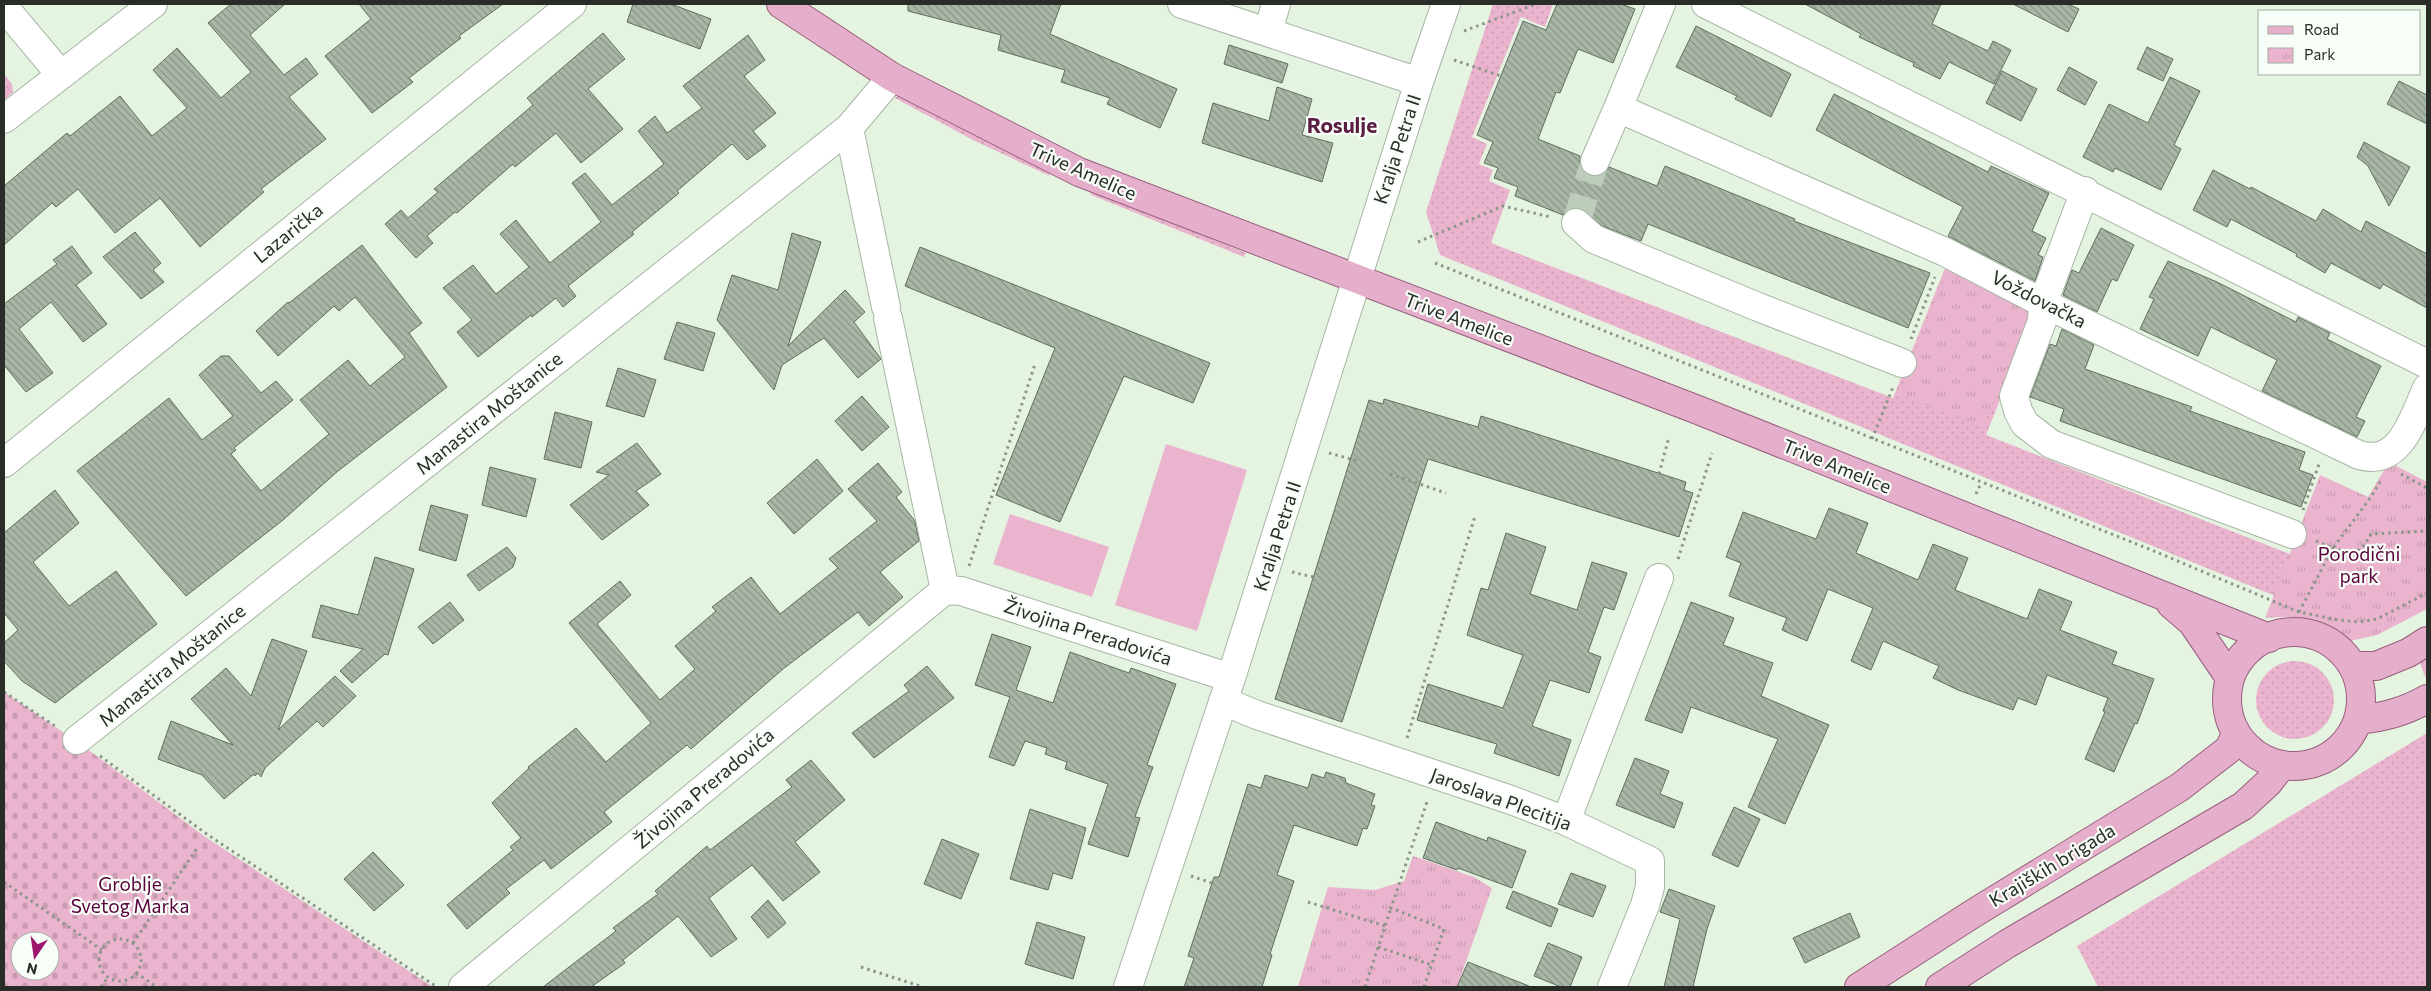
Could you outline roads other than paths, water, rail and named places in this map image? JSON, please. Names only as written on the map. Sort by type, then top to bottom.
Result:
[{"type":"main road","name":"Trive Amelice","points":[[781,4],[892,77],[1079,172],[1287,251],[1356,281],[1698,410],[2269,638]]},
{"type":"main road","name":"Trive Amelice","points":[[2158,593],[2192,622],[2230,678]]},
{"type":"main road","points":[[2301,632],[2322,638],[2339,650],[2353,666],[2361,702],[2358,720],[2349,737],[2336,751],[2320,761],[2301,766],[2282,765],[2264,759],[2249,749],[2236,734],[2228,714],[2226,694],[2230,678],[2243,655],[2260,641],[2280,633],[2301,632]]},
{"type":"main road","points":[[2353,666],[2376,666],[2408,653],[2427,642]]},
{"type":"main road","points":[[2358,720],[2384,717],[2409,710],[2427,699]]},
{"type":"main road","name":"Krajiških brigada","points":[[1859,987],[1974,912],[2180,787],[2219,758],[2229,748],[2236,734]]},
{"type":"main road","points":[[1940,987],[2031,930],[2243,806],[2268,783],[2282,765]]},
{"type":"street","points":[[4,119],[153,4]]},
{"type":"street","name":"Lazarička","points":[[4,463],[572,4]]},
{"type":"street","name":"Kralja Petra II","points":[[1182,4],[1419,82]]},
{"type":"street","points":[[1268,32],[1276,4]]},
{"type":"street","name":"Kralja Petra II","points":[[1128,987],[1227,689],[1419,82],[1446,4]]},
{"type":"street","points":[[1595,161],[1661,4]]},
{"type":"street","points":[[1706,4],[2085,191],[2427,364]]},
{"type":"street","points":[[4,7],[61,76]]},
{"type":"street","name":"Manastira Moštanice","points":[[77,740],[848,128],[892,77]]},
{"type":"street","name":"Voždovačka","points":[[1618,108],[1945,252],[2043,303],[2367,457],[2384,456],[2397,447],[2404,439],[2427,388]]},
{"type":"street","points":[[848,128],[887,312],[953,590]]},
{"type":"street","points":[[2085,191],[2043,303],[2042,321],[2014,396],[2018,411],[2025,424],[2051,444],[2292,534]]},
{"type":"street","points":[[1576,223],[1594,239],[1758,307],[1902,363]]},
{"type":"street","points":[[1566,821],[1665,570]]},
{"type":"street","name":"Živojina Preradovića","points":[[463,987],[953,590],[1227,689]]},
{"type":"street","name":"Jaroslava Plecitija","points":[[1227,689],[1258,715],[1398,761],[1566,821],[1650,861],[1650,887],[1646,905],[1612,987]]},
{"type":"tunnel","points":[[1576,223],[1595,161]]},
{"type":"district","name":"Rosulje","points":[[1342,126]]},
{"type":"park label","name":"Porodični park","points":[[2359,565]]},
{"type":"park label","name":"Groblje Svetog Marka","points":[[130,895]]}]
